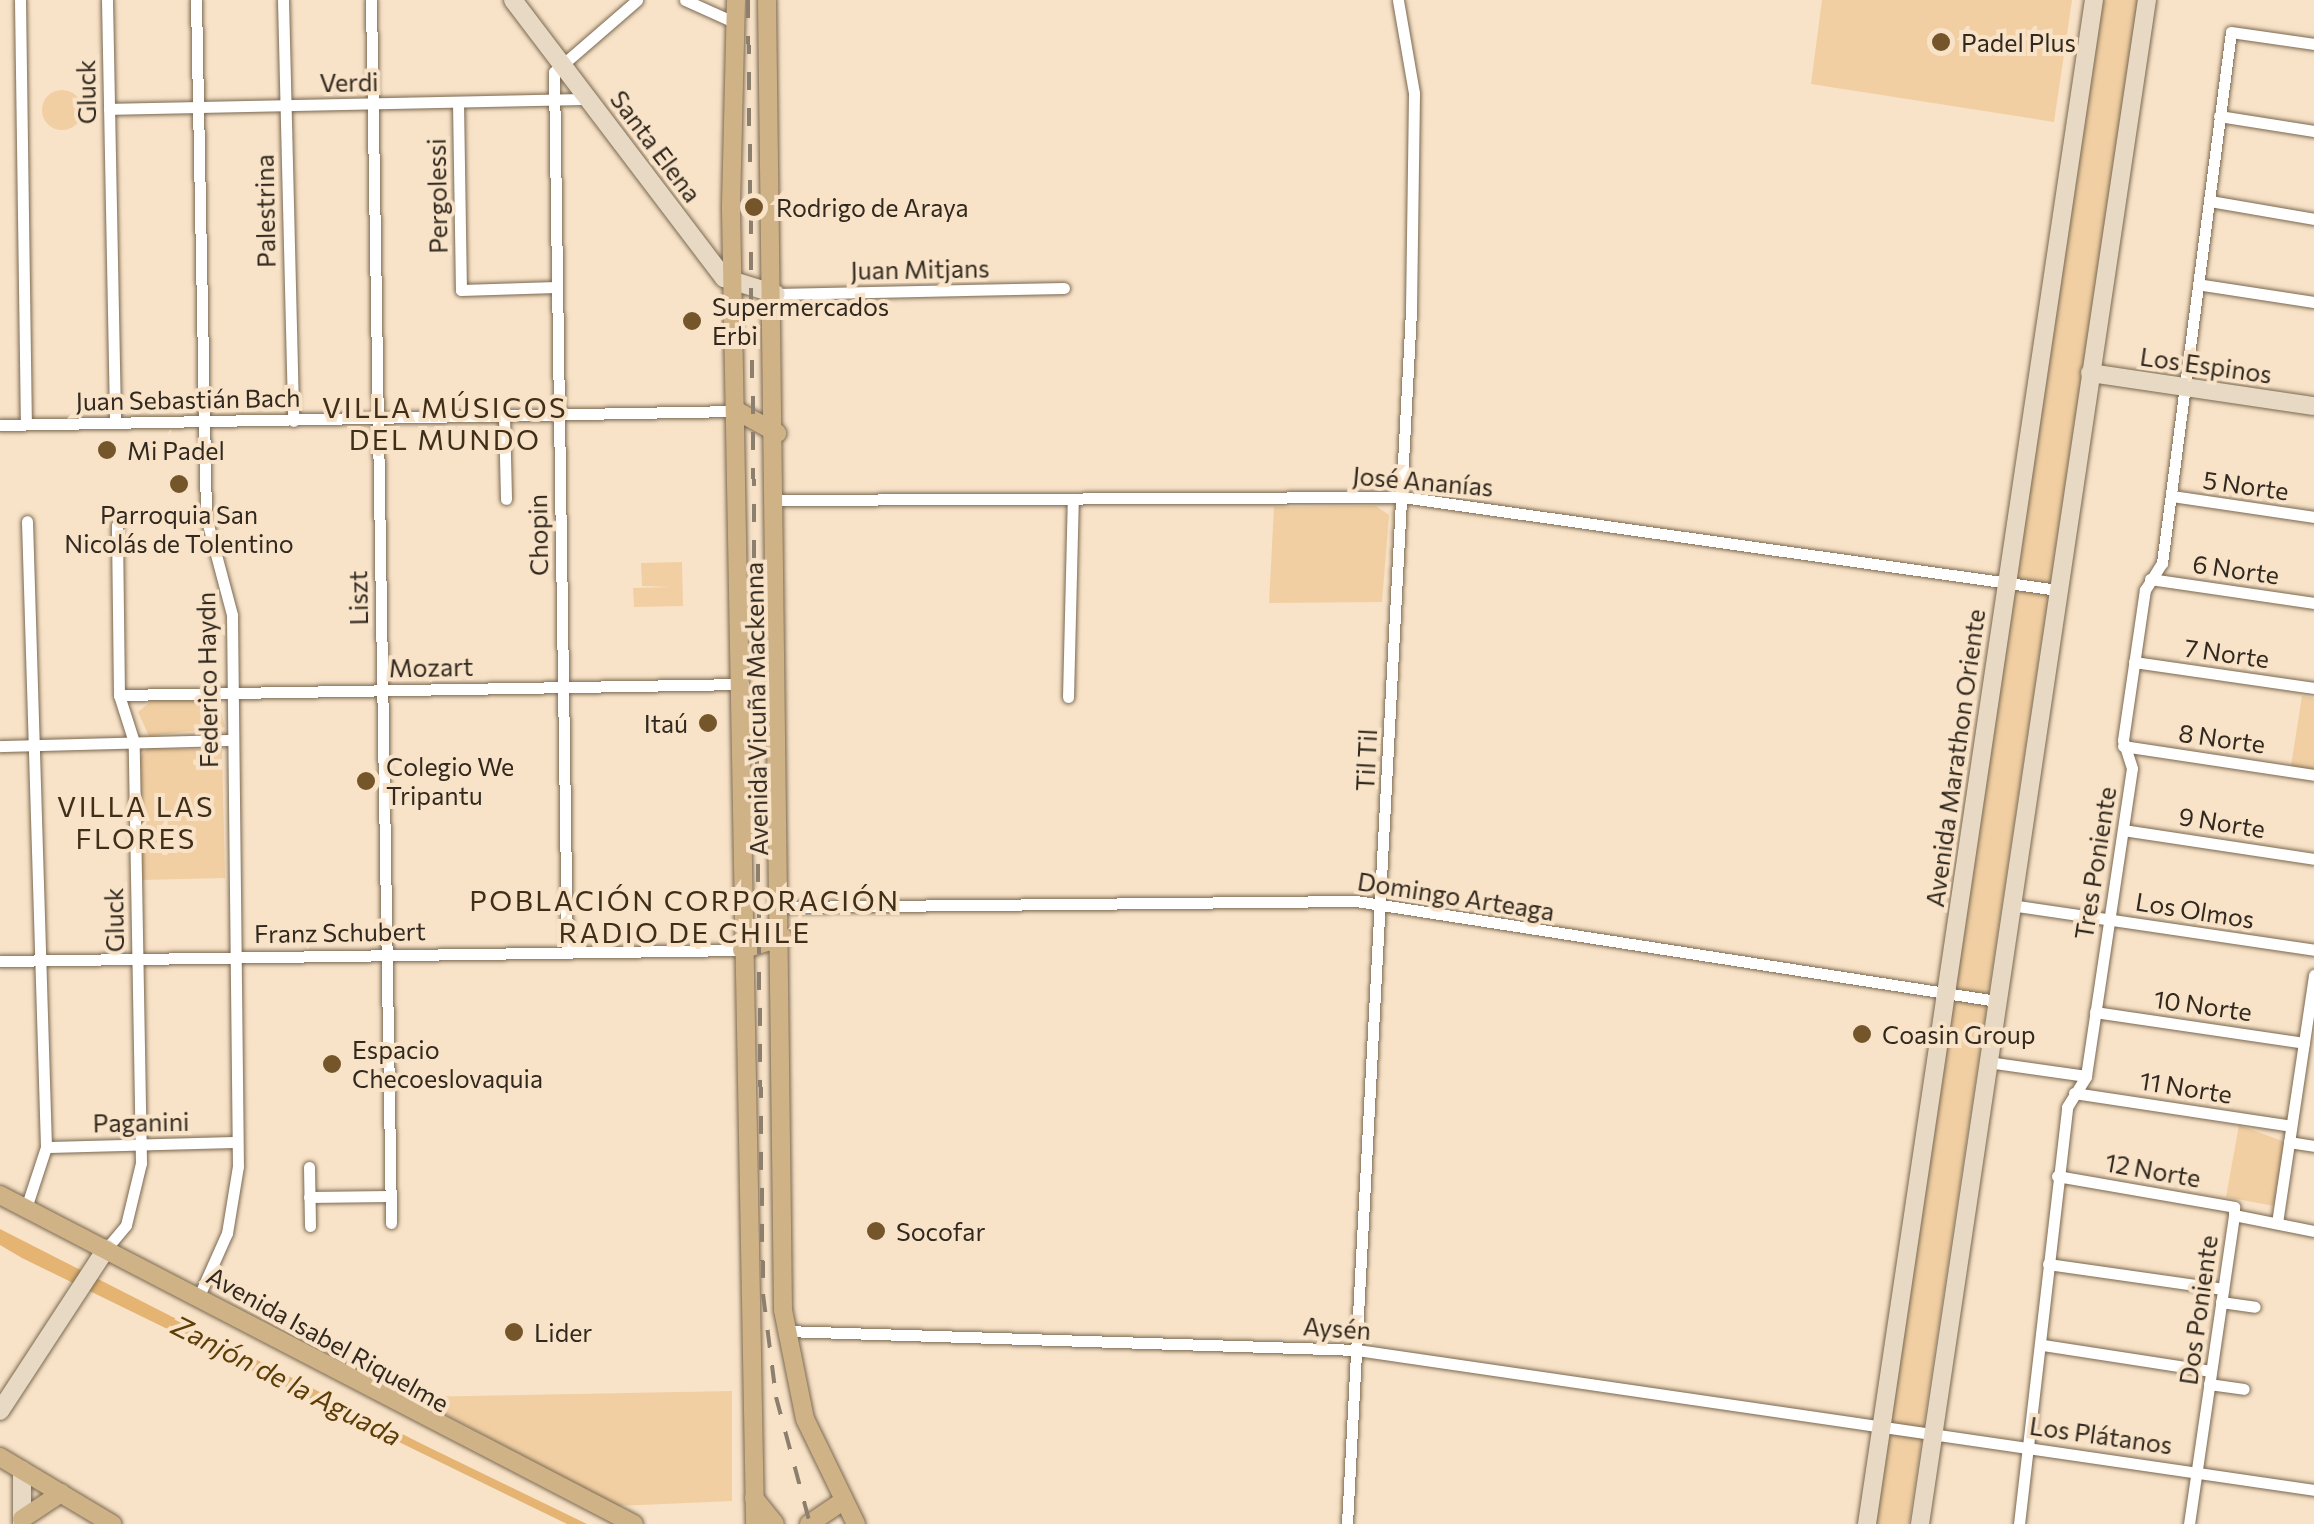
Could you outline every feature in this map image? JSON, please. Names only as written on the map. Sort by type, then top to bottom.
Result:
[{"type":"main road","name":"Santa Elena","points":[[514,0],[732,286]]},
{"type":"main road","name":"Avenida Vicuña Mackenna","points":[[736,0],[732,286],[743,684],[742,950],[755,1524]]},
{"type":"main road","name":"Avenida Vicuña Mackenna","points":[[768,0],[778,433],[785,1331],[805,1419],[856,1524]]},
{"type":"main road","name":"Avenida Marathon Oriente","points":[[1867,1524],[2094,0]]},
{"type":"main road","points":[[1920,1524],[2146,0]]},
{"type":"main road","points":[[732,286],[776,294]]},
{"type":"main road","name":"Los Espinos","points":[[2090,373],[2314,406]]},
{"type":"main road","points":[[737,411],[778,433]]},
{"type":"main road","points":[[742,950],[784,937]]},
{"type":"main road","name":"Avenida Isabel Riquelme","points":[[0,1194],[199,1296],[476,1449],[634,1524]]},
{"type":"main road","points":[[0,1410],[74,1288],[106,1249]]},
{"type":"main road","points":[[0,1457],[61,1494],[92,1519],[112,1524]]},
{"type":"main road","points":[[22,1470],[22,1522]]},
{"type":"main road","points":[[22,1522],[61,1494]]},
{"type":"main road","points":[[754,1498],[775,1524]]},
{"type":"main road","points":[[809,1524],[844,1501]]},
{"type":"street","points":[[20,0],[26,424]]},
{"type":"street","name":"Gluck","points":[[107,0],[114,422]]},
{"type":"street","name":"Federico Haydn","points":[[196,0],[207,526],[232,603],[237,1142],[232,1216],[199,1296]]},
{"type":"street","name":"Palestrina","points":[[283,0],[293,421]]},
{"type":"street","name":"Liszt","points":[[372,0],[391,1224]]},
{"type":"street","points":[[558,59],[637,0]]},
{"type":"street","points":[[685,0],[736,23]]},
{"type":"street","name":"Til Til","points":[[1348,1524],[1402,497],[1414,108],[1398,0]]},
{"type":"street","name":"Tres Poniente","points":[[2018,1524],[2043,1345],[2057,1176],[2074,1093],[2086,1076],[2096,1012],[2132,768],[2123,746],[2134,662],[2172,496],[2203,285],[2218,116],[2231,32],[2314,44]]},
{"type":"street","name":"Chopin","points":[[558,59],[553,100],[567,952]]},
{"type":"street","name":"Verdi","points":[[109,110],[589,99]]},
{"type":"street","name":"Pergolessi","points":[[458,102],[461,290],[556,287]]},
{"type":"street","points":[[2218,116],[2314,131]]},
{"type":"street","points":[[2210,201],[2314,219]]},
{"type":"street","points":[[2203,285],[2314,302]]},
{"type":"street","name":"Juan Mitjans","points":[[776,294],[1064,288]]},
{"type":"street","name":"Juan Sebastián Bach","points":[[0,424],[737,411]]},
{"type":"street","points":[[504,416],[506,500]]},
{"type":"street","name":"5 Norte","points":[[2172,496],[2314,517]]},
{"type":"street","name":"José Ananías","points":[[778,500],[1402,497],[2058,590]]},
{"type":"street","points":[[1068,697],[1074,499]]},
{"type":"street","points":[[26,1208],[46,1147],[40,745],[28,521]]},
{"type":"street","name":"Gluck","points":[[106,1249],[131,1212],[140,1144],[134,742],[119,695],[117,525]]},
{"type":"street","name":"6 Norte","points":[[2150,579],[2314,603]]},
{"type":"street","name":"7 Norte","points":[[2134,662],[2314,687]]},
{"type":"street","name":"Mozart","points":[[119,695],[743,684]]},
{"type":"street","points":[[0,746],[232,740]]},
{"type":"street","name":"8 Norte","points":[[2123,746],[2314,775]]},
{"type":"street","name":"9 Norte","points":[[2123,830],[2314,859]]},
{"type":"street","name":"Los Olmos","points":[[2011,905],[2314,950]]},
{"type":"street","name":"Domingo Arteaga","points":[[783,907],[1382,906],[1997,1001]]},
{"type":"street","name":"Franz Schubert","points":[[0,961],[742,950]]},
{"type":"street","points":[[2314,975],[2304,1042],[2308,1058],[2291,1126],[2276,1223],[2314,1231]]},
{"type":"street","name":"10 Norte","points":[[2096,1012],[2304,1042]]},
{"type":"street","points":[[1988,1062],[2086,1076]]},
{"type":"street","name":"11 Norte","points":[[2074,1093],[2291,1126]]},
{"type":"street","name":"Paganini","points":[[46,1147],[237,1142]]},
{"type":"street","points":[[2289,1142],[2314,1146]]},
{"type":"street","points":[[309,1167],[310,1226]]},
{"type":"street","name":"12 Norte","points":[[2057,1176],[2234,1207],[2234,1215]]},
{"type":"street","points":[[309,1196],[390,1196]]},
{"type":"street","name":"Dos Poniente","points":[[2189,1524],[2234,1215],[2276,1223]]},
{"type":"street","points":[[2048,1264],[2222,1296],[2255,1307]]},
{"type":"street","name":"Aysén","points":[[785,1331],[1356,1350],[1881,1428]]},
{"type":"street","points":[[2043,1345],[2210,1378],[2244,1389]]},
{"type":"street","name":"Los Plátanos","points":[[1881,1428],[2314,1490]]},
{"type":"shaded area","name":"Padel Plus","points":[[1822,0],[2072,0],[2054,122],[1811,84]]},
{"type":"shaded area","points":[[2099,0],[2138,0],[1909,1524],[1871,1524]]},
{"type":"shaded area","points":[[62,90],[76,96],[82,110],[76,124],[62,130],[48,124],[42,110],[48,96]]},
{"type":"shaded area","points":[[1376,506],[1389,515],[1382,602],[1269,603],[1274,507]]},
{"type":"shaded area","points":[[682,562],[683,606],[634,607],[633,588],[672,587],[642,586],[641,563]]},
{"type":"shaded area","points":[[2302,696],[2314,698],[2314,770],[2291,766]]},
{"type":"shaded area","points":[[154,699],[218,700],[225,727],[149,736],[138,712]]},
{"type":"shaded area","points":[[147,748],[222,750],[225,878],[142,880],[140,758]]},
{"type":"shaded area","points":[[2239,1125],[2285,1142],[2274,1206],[2226,1197]]},
{"type":"shaded area","points":[[732,1391],[732,1501],[618,1506],[413,1397]]},
{"type":"water","name":"Zanjón de la Aguada","points":[[0,1229],[587,1524],[567,1524],[22,1258],[0,1245]]},
{"type":"railway","points":[[748,0],[763,1294],[776,1397],[810,1524]]},
{"type":"place","name":"Padel Plus","points":[[1941,42]]},
{"type":"place","name":"Rodrigo de Araya","points":[[754,207]]},
{"type":"place","name":"Supermercados Erbi","points":[[692,321]]},
{"type":"place","name":"Mi Padel","points":[[107,450]]},
{"type":"place","name":"Parroquia San Nicolás de Tolentino","points":[[179,484]]},
{"type":"place","name":"Itaú","points":[[708,723]]},
{"type":"place","name":"Colegio We Tripantu","points":[[366,781]]},
{"type":"place","name":"Coasin Group","points":[[1862,1034]]},
{"type":"place","name":"Espacio Checoeslovaquia","points":[[332,1064]]},
{"type":"place","name":"Socofar","points":[[876,1231]]},
{"type":"place","name":"Lider","points":[[514,1332]]},
{"type":"district","name":"VILLA MÚSICOS DEL MUNDO","points":[[445,423]]},
{"type":"district","name":"VILLA LAS FLORES","points":[[136,822]]},
{"type":"district","name":"POBLACIÓN CORPORACIÓN RADIO DE CHILE","points":[[685,916]]}]
